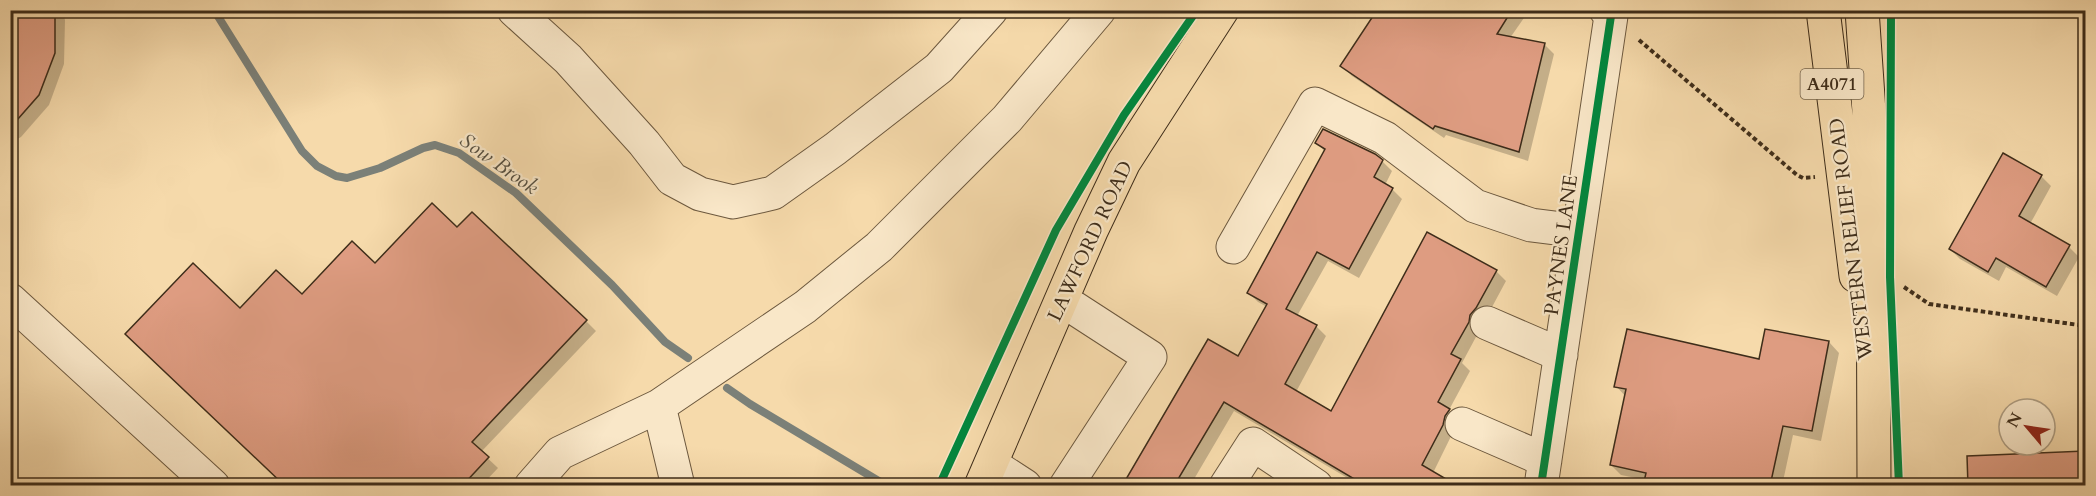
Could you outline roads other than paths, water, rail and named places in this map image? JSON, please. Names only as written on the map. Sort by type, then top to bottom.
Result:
[{"type":"main road","name":"LAWFORD ROAD","points":[[986,475],[1091,231],[1124,162],[1222,10]]},
{"type":"main road","name":"WESTERN RELIEF ROAD","points":[[1823,10],[1874,433]]},
{"type":"main road","name":"WESTERN RELIEF ROAD","points":[[1862,10],[1873,170],[1874,486]]},
{"type":"street","points":[[530,16],[644,143],[672,179],[700,194],[733,202],[773,193],[835,149],[939,68],[991,10]]},
{"type":"street","name":"PAYNES LANE","points":[[1543,473],[1608,13]]},
{"type":"street","points":[[531,486],[560,453],[659,405],[805,307],[879,247],[1007,119],[1090,14]]},
{"type":"street","points":[[1233,247],[1315,104],[1385,138],[1475,206],[1531,225],[1579,231]]},
{"type":"street","points":[[10,300],[213,486]]},
{"type":"street","points":[[1062,300],[1150,357],[1066,486]]},
{"type":"street","points":[[1487,323],[1561,355]]},
{"type":"street","points":[[659,405],[678,486]]},
{"type":"street","points":[[1462,424],[1543,473]]},
{"type":"street","points":[[1226,486],[1253,444],[1316,486]]},
{"type":"street","points":[[986,475],[1026,486]]},
{"type":"waterway","name":"Sow Brook","points":[[214,10],[302,151],[317,166],[336,176],[347,178],[380,168],[423,148],[435,145],[459,153],[516,193],[612,285],[665,342],[688,358]]},
{"type":"waterway","name":"Sow Brook","points":[[727,388],[887,486]]}]
